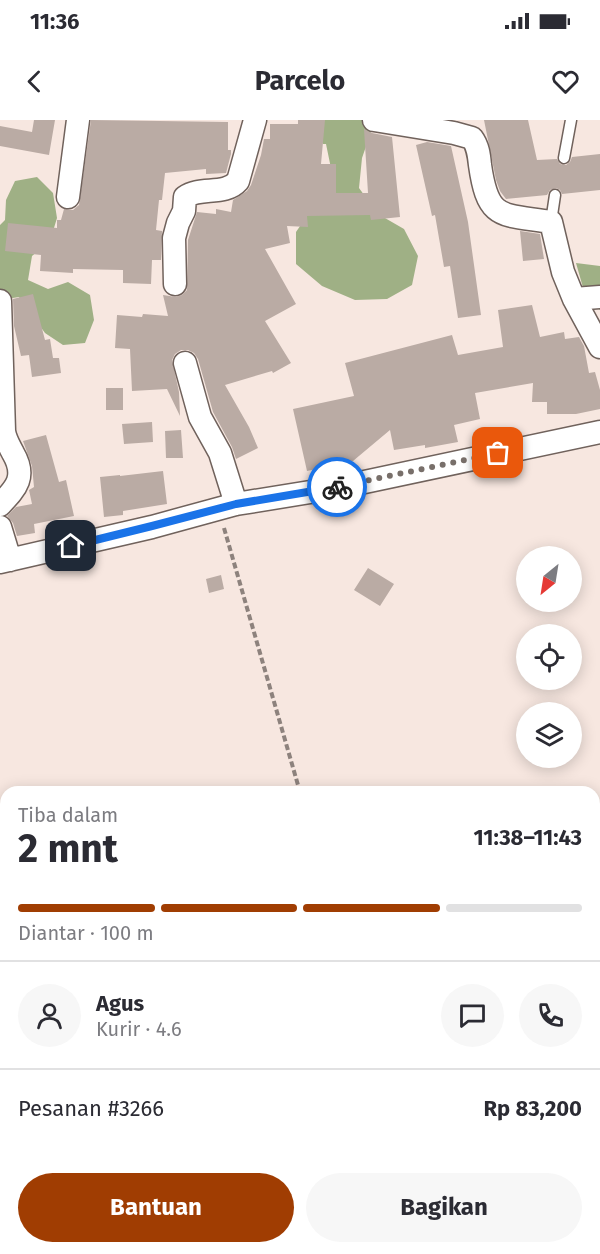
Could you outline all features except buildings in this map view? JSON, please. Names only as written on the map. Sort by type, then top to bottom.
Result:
[{"type":"street","points":[[68,197],[78,120]]},
{"type":"street","points":[[175,284],[174,238],[184,212],[185,197],[192,193],[235,185],[255,120]]},
{"type":"street","points":[[374,120],[455,126],[477,145],[486,196],[493,208],[502,213],[550,222],[563,272],[574,299],[600,347]]},
{"type":"street","points":[[574,299],[600,297]]},
{"type":"street","points":[[0,301],[4,430],[5,438],[19,463],[20,470],[17,485],[0,506]]},
{"type":"street","points":[[185,363],[200,417],[220,453],[227,506]]},
{"type":"street","points":[[0,527],[5,561],[227,506],[341,487],[600,432]]},
{"type":"lane","points":[[564,158],[571,120]]},
{"type":"lane","points":[[550,222],[555,195]]},
{"type":"path","points":[[227,506],[298,786]]},
{"type":"green space","points":[[307,120],[391,120],[372,129],[362,158],[359,188],[378,214],[404,229],[418,256],[412,285],[387,299],[355,300],[322,286],[296,264],[296,232],[333,178],[326,144],[323,144]]},
{"type":"green space","points":[[37,177],[53,193],[57,218],[50,241],[32,256],[28,280],[48,289],[68,282],[90,295],[94,320],[85,343],[63,345],[45,333],[19,297],[0,300],[0,225],[5,220],[6,200],[15,181]]},
{"type":"green space","points":[[576,263],[600,266],[600,310],[586,298]]},
{"type":"way so far","points":[[337,487],[498,453]]},
{"type":"route","points":[[71,546],[236,504],[337,487]]}]
